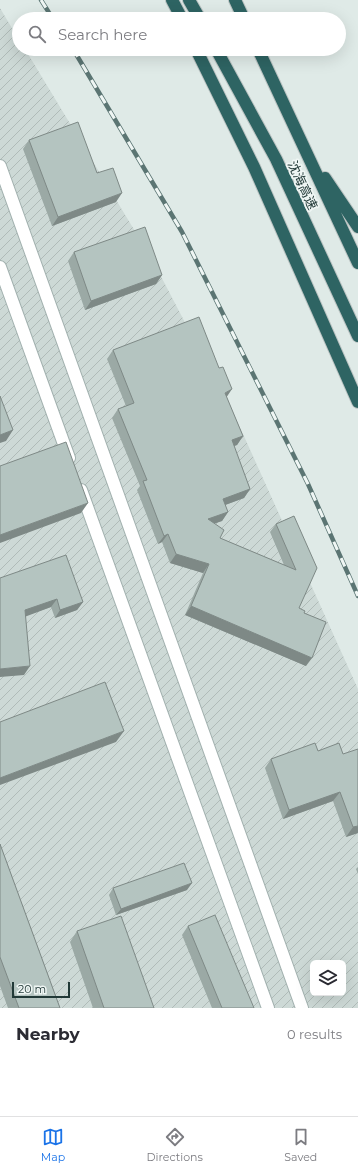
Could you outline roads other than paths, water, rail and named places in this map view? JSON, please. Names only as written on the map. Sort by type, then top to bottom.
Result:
[{"type":"highway","points":[[172,0],[178,12]]},
{"type":"highway","points":[[189,0],[196,12]]},
{"type":"highway","points":[[235,0],[241,12]]},
{"type":"highway","points":[[199,56],[254,167],[358,402]]},
{"type":"highway","name":"沈海高速","points":[[220,56],[276,159],[358,336]]},
{"type":"highway","name":"沈海高速","points":[[261,56],[358,263]]},
{"type":"highway","points":[[304,147],[358,227]]},
{"type":"lane","points":[[0,166],[302,1008]]},
{"type":"lane","points":[[0,267],[268,1008]]},
{"type":"railway","points":[[41,0],[49,12]]},
{"type":"railway","points":[[77,56],[182,232],[308,484],[358,596]]}]
